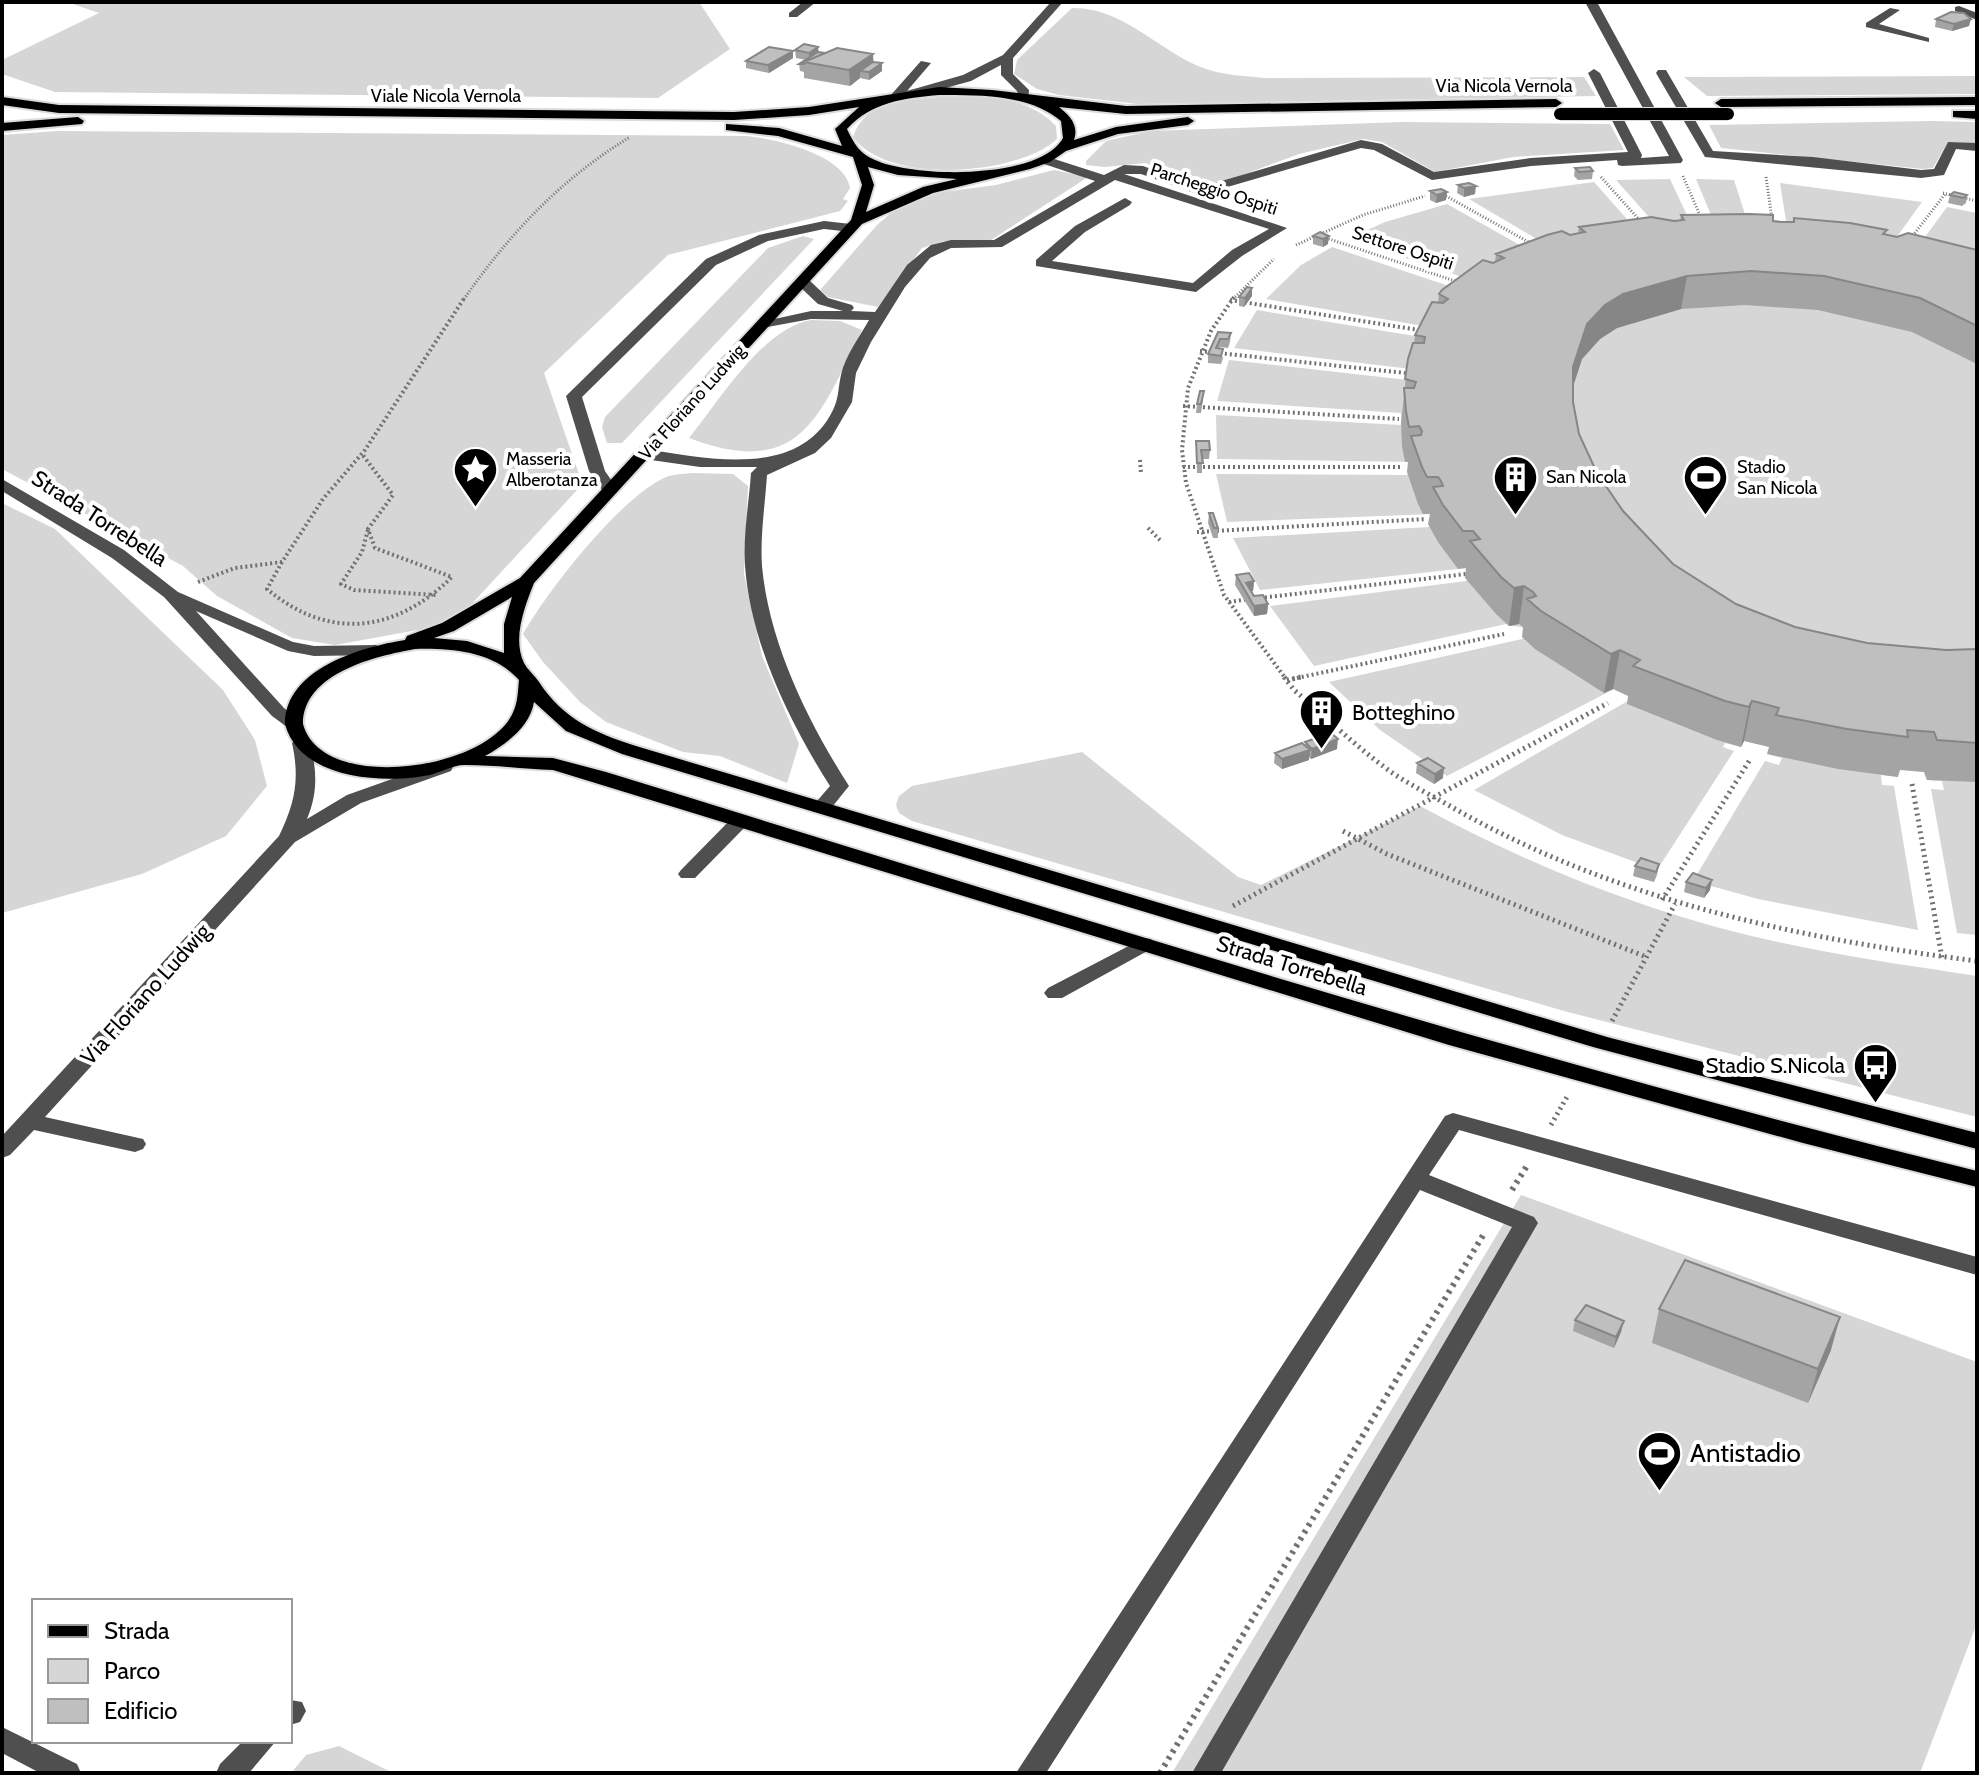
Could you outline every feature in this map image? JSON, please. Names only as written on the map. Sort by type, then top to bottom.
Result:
[{"type":"highway","points":[[1959,107],[1977,114]]},
{"type":"main road","name":"Viale Nicola Vernola","points":[[2,101],[59,109],[734,116],[809,111],[899,96],[968,91],[1028,100]]},
{"type":"main road","points":[[854,224],[868,185],[856,155],[842,141],[841,129],[849,117],[899,96]]},
{"type":"main road","points":[[1028,100],[1063,117],[1070,127],[1070,137],[1063,148]]},
{"type":"main road","name":"Via Nicola Vernola","points":[[1028,100],[1126,110],[1959,107],[1977,100]]},
{"type":"main road","name":"Via Nicola Vernola","points":[[1000,172],[1045,160],[1063,148],[1116,131],[1200,120],[1558,109]]},
{"type":"main road","name":"Viale Nicola Vernola","points":[[2,127],[87,121],[712,127],[779,132],[921,174],[1000,172]]},
{"type":"main road","points":[[854,224],[917,193],[1000,172]]},
{"type":"main road","name":"Via Floriano Ludwig","points":[[526,582],[854,224]]},
{"type":"main road","points":[[301,743],[293,723],[296,706],[310,685],[332,669],[376,650],[398,646],[448,627],[526,582]]},
{"type":"main road","points":[[455,763],[492,747],[514,730],[525,713],[530,694],[510,624],[526,582]]},
{"type":"main road","points":[[398,646],[465,647],[522,673]]},
{"type":"main road","name":"Strada Torrebella","points":[[522,673],[546,705],[563,721],[583,734],[629,750],[1601,1042],[1977,1141]]},
{"type":"main road","name":"Strada Torrebella","points":[[301,743],[320,757],[347,767],[385,772],[507,760],[553,764],[1579,1076],[1977,1179]]},
{"type":"street","points":[[793,15],[810,2]]},
{"type":"street","points":[[899,96],[967,78],[1007,57],[1057,2]]},
{"type":"street","points":[[1428,190],[1501,171],[1677,160],[1591,2]]},
{"type":"street","points":[[1959,9],[1977,17]]},
{"type":"street","points":[[1894,10],[1870,25],[1925,40]]},
{"type":"street","points":[[1007,57],[1007,75],[1023,90],[1028,100]]},
{"type":"street","points":[[899,96],[925,63]]},
{"type":"street","points":[[644,454],[700,462],[770,462],[799,458],[826,435],[848,393],[847,377],[878,316],[935,248],[952,244],[979,247],[997,244],[1124,169],[1143,170],[1200,191],[1361,144],[1378,147],[1432,176],[1531,162],[1636,155],[1594,73]]},
{"type":"street","points":[[1662,73],[1709,154],[1813,161],[1921,174],[1939,172],[1952,145],[1977,147]]},
{"type":"street","points":[[1045,160],[1109,178]]},
{"type":"street","name":"Parcheggio Ospiti","points":[[1109,178],[1280,228],[1237,253],[1196,288],[1041,263],[1080,229],[1125,202]]},
{"type":"street","points":[[610,490],[597,471],[574,396],[711,262],[764,238],[824,225],[854,224]]},
{"type":"street","points":[[802,281],[823,301],[878,316]]},
{"type":"street","points":[[761,326],[811,315],[878,316]]},
{"type":"street","points":[[770,462],[759,473],[755,576],[787,687],[823,762],[840,786],[821,808]]},
{"type":"street","name":"Strada Torrebella","points":[[2,484],[106,546],[170,593]]},
{"type":"street","points":[[170,593],[288,646],[314,651],[376,650]]},
{"type":"street","points":[[170,593],[278,712],[293,723]]},
{"type":"street","points":[[288,838],[308,798],[309,780],[301,743]]},
{"type":"street","points":[[288,838],[354,799],[455,763]]},
{"type":"street","points":[[688,874],[741,820]]},
{"type":"street","name":"Via Floriano Ludwig","points":[[2,1150],[288,838]]},
{"type":"street","points":[[1055,993],[1144,944]]},
{"type":"street","points":[[29,1121],[135,1144]]},
{"type":"street","points":[[1030,1773],[1453,1121],[1977,1266]]},
{"type":"street","points":[[1206,1773],[1526,1223],[1416,1179]]},
{"type":"street","points":[[2,1739],[67,1773]]},
{"type":"street","points":[[230,1773],[260,1743]]},
{"type":"path","points":[[368,529],[375,548],[396,560],[428,565],[452,577],[437,595],[423,605],[387,621],[341,625],[302,615],[267,589],[328,492],[362,454],[468,293],[542,202],[581,165],[635,135]]},
{"type":"path","points":[[1679,168],[1707,230]]},
{"type":"path","points":[[1607,169],[1594,170],[1651,233]]},
{"type":"path","points":[[1765,170],[1774,230]]},
{"type":"path","points":[[1455,189],[1440,192],[1543,250]]},
{"type":"path","points":[[1293,247],[1316,234],[1428,190]]},
{"type":"path","points":[[1930,191],[1977,201]]},
{"type":"path","points":[[1903,248],[1945,194]]},
{"type":"path","name":"Settore Ospiti","points":[[1316,234],[1467,285]]},
{"type":"path","points":[[1281,253],[1247,280],[1230,300],[1214,321],[1200,351],[1183,406],[1183,467],[1197,532],[1229,602],[1252,639],[1304,702],[1354,747],[1432,799],[1559,861],[1675,904],[1807,936],[1977,961]]},
{"type":"path","points":[[1230,300],[1419,330]]},
{"type":"path","points":[[1200,351],[1405,373]]},
{"type":"path","points":[[1183,406],[1399,419]]},
{"type":"path","points":[[362,454],[393,495],[368,529],[362,552],[341,584],[354,590],[437,595]]},
{"type":"path","points":[[1140,460],[1141,473]]},
{"type":"path","points":[[1183,467],[1401,467]]},
{"type":"path","points":[[1197,532],[1426,519]]},
{"type":"path","points":[[1148,528],[1161,541]]},
{"type":"path","points":[[170,593],[235,568],[282,562]]},
{"type":"path","points":[[1229,602],[1466,574]]},
{"type":"path","points":[[1287,680],[1504,634]]},
{"type":"path","points":[[1204,924],[1608,703]]},
{"type":"path","points":[[1662,900],[1751,758]]},
{"type":"path","points":[[1912,784],[1942,958]]},
{"type":"path","points":[[1343,831],[1360,837],[1387,854],[1644,956]]},
{"type":"path","points":[[1601,1042],[1644,956],[1675,904]]},
{"type":"path","points":[[1160,1773],[1579,1076]]},
{"type":"green space","points":[[67,2],[699,2],[730,49],[658,98],[55,92],[2,74],[2,60],[99,13]]},
{"type":"green space","points":[[1072,8],[1106,14],[1182,58],[1223,73],[1265,78],[1584,77],[1596,96],[1138,104],[1059,95],[1037,89],[1014,74],[1017,60]]},
{"type":"green space","points":[[1977,76],[1977,94],[1707,96],[1684,77]]},
{"type":"green space","points":[[939,97],[986,97],[1016,102],[1044,115],[1056,126],[1057,139],[1038,152],[1013,161],[953,170],[894,163],[870,152],[853,137],[859,125],[877,109],[900,102]]},
{"type":"green space","points":[[1402,122],[1610,124],[1624,150],[1513,157],[1435,172],[1382,142],[1363,139],[1299,154],[1200,191],[1146,163],[1105,167],[1086,165],[1086,161],[1106,141],[1150,131]]},
{"type":"green space","points":[[1977,122],[1977,144],[1948,142],[1933,168],[1923,169],[1721,148],[1709,125]]},
{"type":"green space","points":[[58,131],[745,136],[789,144],[822,157],[845,176],[850,188],[843,199],[848,201],[840,211],[668,255],[544,373],[580,477],[578,489],[468,608],[455,617],[434,627],[335,645],[292,638],[217,596],[183,566],[2,469],[2,135]]},
{"type":"green space","points":[[1054,170],[1088,177],[991,240],[944,241],[922,248],[878,307],[828,297],[820,290],[878,224],[899,206],[927,194],[996,185]]},
{"type":"green space","points":[[1670,179],[1700,243],[1673,244],[1616,180]]},
{"type":"green space","points":[[1696,179],[1734,180],[1755,245],[1723,244]]},
{"type":"green space","name":"Stadio San Nicola","points":[[1594,182],[1650,245],[1977,286],[1977,935],[1957,933],[1931,789],[1944,790],[1942,781],[1927,780],[1924,772],[1897,769],[1898,777],[1881,775],[1882,785],[1894,786],[1918,930],[1758,899],[1693,881],[1765,761],[1779,765],[1782,758],[1767,754],[1771,747],[1744,741],[1741,747],[1725,743],[1723,747],[1734,751],[1657,870],[1562,835],[1474,790],[1633,698],[1614,689],[1447,776],[1380,730],[1329,682],[1522,639],[1530,634],[1527,631],[1506,624],[1314,666],[1270,606],[1466,581],[1474,576],[1468,568],[1260,590],[1233,538],[1429,527],[1434,514],[1227,522],[1216,474],[1407,475],[1415,462],[1217,459],[1216,415],[1401,425],[1401,413],[1217,401],[1229,360],[1408,380],[1411,369],[1234,348],[1257,310],[1427,338],[1435,328],[1266,299],[1301,265],[1332,247],[1476,295],[1492,287],[1348,239],[1385,222],[1447,204],[1550,262],[1569,258],[1469,199]]},
{"type":"green space","points":[[1780,183],[1922,202],[1881,259],[1790,246]]},
{"type":"green space","points":[[1947,207],[1977,213],[1977,282],[1906,263]]},
{"type":"green space","points":[[803,236],[814,239],[622,443],[607,443],[602,427],[605,417],[768,248]]},
{"type":"green space","points":[[811,320],[840,321],[862,330],[819,412],[802,432],[782,445],[758,451],[727,449],[689,438],[759,351],[793,326]]},
{"type":"green space","points":[[693,473],[733,474],[748,486],[744,574],[762,656],[799,744],[787,783],[720,756],[683,752],[606,722],[580,702],[543,662],[523,634],[566,571],[625,506],[662,479]]},
{"type":"green space","points":[[2,503],[55,529],[223,690],[255,740],[267,786],[226,836],[142,874],[2,913]]},
{"type":"green space","points":[[1082,752],[1238,877],[1261,885],[1420,806],[1558,872],[1703,923],[1824,951],[1977,976],[1977,1117],[1564,1011],[912,821],[899,813],[896,805],[899,796],[912,786]]},
{"type":"green space","name":"Antistadio","points":[[1521,1195],[1977,1362],[1977,1623],[1920,1773],[1172,1773]]},
{"type":"green space","points":[[339,1746],[393,1773],[291,1773],[306,1755]]},
{"type":"building","points":[[1951,12],[1964,13],[1971,19],[1954,24],[1936,19]]},
{"type":"building","points":[[804,44],[818,47],[809,53],[795,50]]},
{"type":"building","points":[[769,47],[793,51],[768,65],[746,61]]},
{"type":"building","points":[[837,48],[873,54],[849,70],[804,62]]},
{"type":"building","points":[[818,52],[825,53],[799,64]]},
{"type":"building","points":[[873,62],[882,63],[869,72],[860,71]]},
{"type":"building","points":[[1590,167],[1593,171],[1579,172],[1575,168]]},
{"type":"building","points":[[1469,183],[1476,186],[1464,188],[1458,185]]},
{"type":"building","points":[[1441,189],[1447,192],[1437,195],[1430,191]]},
{"type":"building","points":[[1954,192],[1967,195],[1964,198],[1950,195]]},
{"type":"building","name":"San Nicola","points":[[1681,215],[1773,215],[1773,221],[1781,222],[1794,222],[1794,218],[1850,223],[1887,230],[1883,234],[1897,237],[1908,233],[1977,250],[1977,326],[1920,298],[1824,276],[1751,271],[1687,276],[1623,294],[1605,305],[1587,324],[1573,367],[1573,402],[1579,434],[1597,473],[1623,511],[1673,564],[1736,604],[1795,627],[1867,643],[1946,650],[1977,649],[1977,743],[1937,740],[1934,732],[1907,730],[1908,737],[1776,715],[1779,708],[1752,701],[1749,707],[1725,701],[1633,666],[1640,660],[1620,650],[1611,654],[1541,611],[1527,599],[1536,596],[1533,592],[1524,586],[1514,588],[1501,577],[1470,541],[1480,539],[1473,531],[1463,531],[1443,505],[1433,487],[1443,486],[1441,481],[1438,477],[1427,477],[1422,467],[1411,436],[1421,435],[1422,431],[1419,426],[1409,427],[1404,388],[1414,388],[1416,382],[1405,379],[1413,343],[1424,343],[1425,337],[1415,335],[1432,302],[1443,303],[1448,299],[1439,294],[1442,290],[1483,260],[1493,263],[1504,258],[1496,254],[1562,231],[1570,235],[1585,232],[1579,227],[1651,217],[1674,221],[1684,220]]},
{"type":"building","points":[[1320,232],[1329,236],[1323,239],[1313,236]]},
{"type":"building","points":[[1247,287],[1252,288],[1245,298],[1239,297]]},
{"type":"building","points":[[1218,332],[1231,333],[1228,339],[1220,339],[1216,348],[1223,349],[1221,356],[1208,354]]},
{"type":"building","points":[[1200,391],[1204,391],[1201,404],[1197,404]]},
{"type":"building","points":[[1196,441],[1209,441],[1210,450],[1201,450],[1203,463],[1197,463]]},
{"type":"building","points":[[1209,513],[1213,513],[1218,528],[1214,528]]},
{"type":"building","points":[[1249,573],[1254,581],[1246,583],[1254,596],[1263,595],[1268,604],[1254,606],[1236,575]]},
{"type":"building","points":[[1331,733],[1338,739],[1312,749],[1305,742]]},
{"type":"building","points":[[1302,743],[1310,750],[1282,759],[1275,753]]},
{"type":"building","points":[[1428,758],[1444,768],[1435,774],[1417,763]]},
{"type":"building","points":[[1641,858],[1659,864],[1656,872],[1635,866]]},
{"type":"building","points":[[1693,873],[1712,880],[1706,888],[1686,882]]},
{"type":"building","points":[[1685,1260],[1840,1317],[1818,1369],[1659,1309]]},
{"type":"building","points":[[1586,1305],[1624,1321],[1616,1337],[1575,1320]]},
{"type":"place","name":"Masseria Alberotanza","points":[[475,508]]},
{"type":"place","name":"San Nicola","points":[[1515,516]]},
{"type":"place","name":"Stadio San Nicola","points":[[1706,516]]},
{"type":"place","name":"Botteghino","points":[[1321,751]]},
{"type":"place","name":"Stadio S.Nicola","points":[[1876,1104]]},
{"type":"place","name":"Antistadio","points":[[1659,1492]]}]
